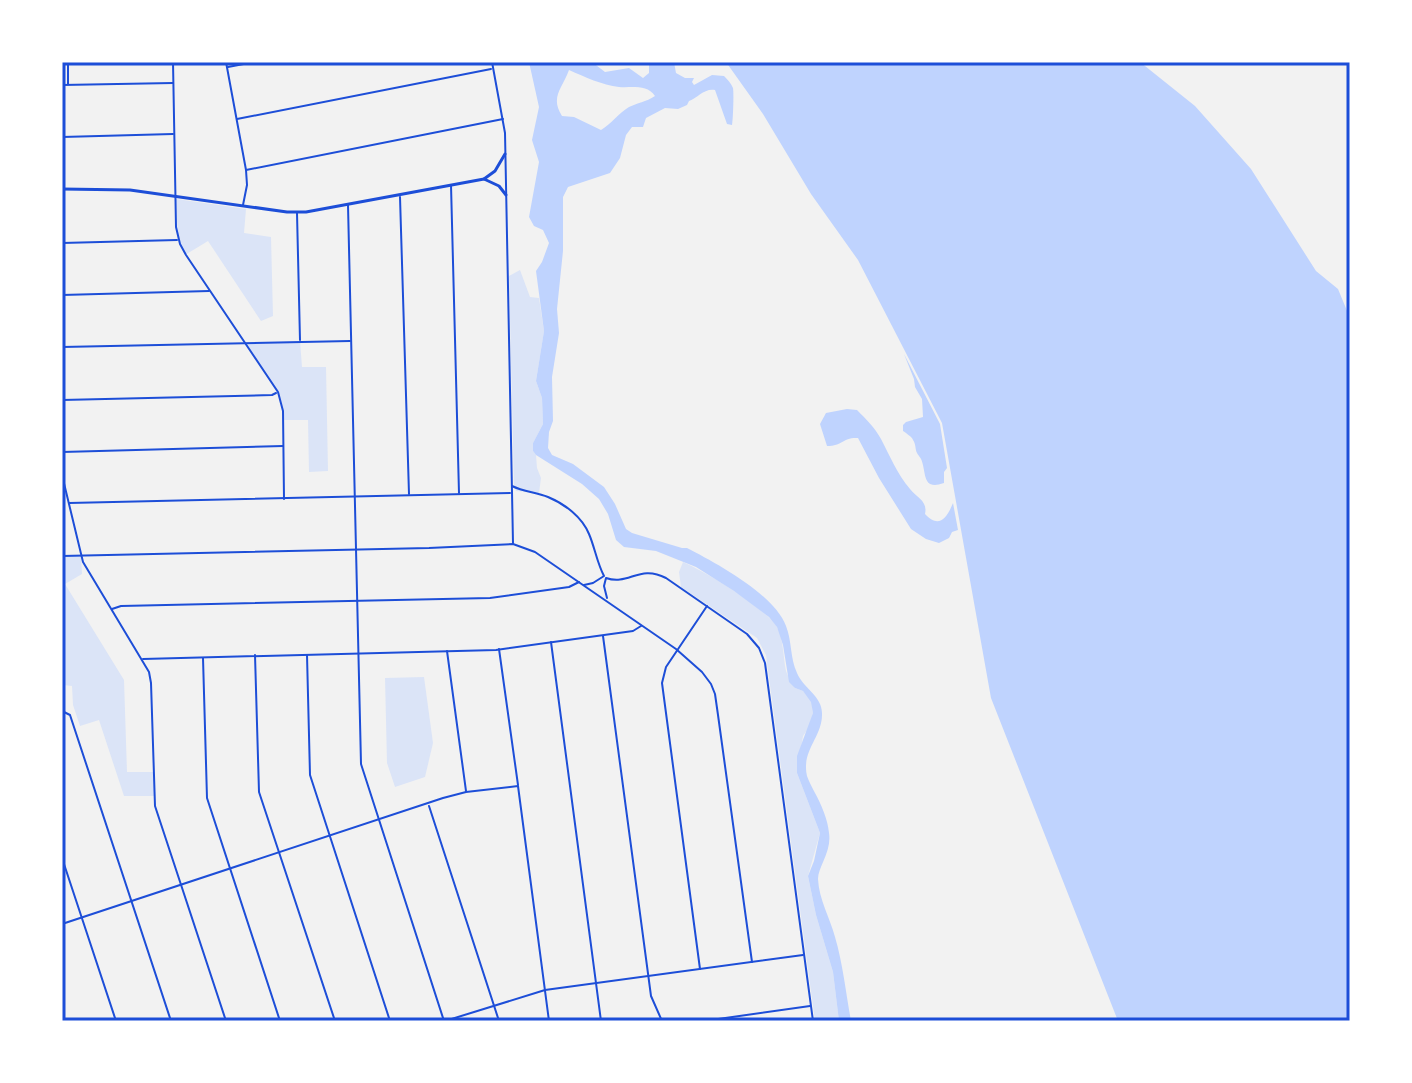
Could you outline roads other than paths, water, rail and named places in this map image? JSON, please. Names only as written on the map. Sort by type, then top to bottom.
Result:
[{"type":"street","points":[[68,62],[68,85]]},
{"type":"street","points":[[173,62],[176,227],[179,240],[278,392],[282,405],[284,499]]},
{"type":"street","points":[[226,62],[246,170],[243,206]]},
{"type":"street","points":[[227,68],[254,62]]},
{"type":"street","points":[[492,62],[503,119],[505,154],[513,544]]},
{"type":"street","points":[[237,119],[493,68]]},
{"type":"street","points":[[62,85],[174,83]]},
{"type":"street","points":[[246,170],[503,119]]},
{"type":"street","points":[[62,137],[174,134]]},
{"type":"street","points":[[62,189],[130,190],[297,213],[484,179],[495,171],[505,154]]},
{"type":"street","points":[[484,179],[499,186],[506,195]]},
{"type":"street","points":[[451,185],[459,494]]},
{"type":"street","points":[[400,195],[409,496]]},
{"type":"street","points":[[348,205],[361,764],[445,1021],[545,990],[804,954]]},
{"type":"street","points":[[297,213],[300,342]]},
{"type":"street","points":[[62,243],[179,240]]},
{"type":"street","points":[[62,295],[211,291]]},
{"type":"street","points":[[62,347],[352,340]]},
{"type":"street","points":[[62,400],[272,395],[278,392]]},
{"type":"street","points":[[62,452],[283,446]]},
{"type":"street","points":[[62,475],[87,570],[149,672],[155,806],[226,1021]]},
{"type":"street","points":[[511,485],[550,498],[576,515],[590,535],[604,576],[584,585]]},
{"type":"street","points":[[69,503],[512,493]]},
{"type":"street","points":[[62,556],[513,544],[535,552],[677,650],[711,684],[715,694],[752,962]]},
{"type":"street","points":[[607,601],[606,578],[617,580],[651,572],[666,578],[747,634],[763,656],[813,1021]]},
{"type":"street","points":[[111,609],[121,606],[490,598],[569,587],[580,582]]},
{"type":"street","points":[[700,969],[662,683],[666,667],[708,606]]},
{"type":"street","points":[[142,659],[499,649],[633,631],[642,625]]},
{"type":"street","points":[[603,635],[648,976],[653,1003],[662,1021]]},
{"type":"street","points":[[551,642],[601,1021]]},
{"type":"street","points":[[499,649],[549,1021]]},
{"type":"street","points":[[447,651],[466,792]]},
{"type":"street","points":[[307,654],[310,775],[390,1021]]},
{"type":"street","points":[[255,655],[261,800],[335,1021]]},
{"type":"street","points":[[203,657],[206,789],[280,1021]]},
{"type":"street","points":[[62,711],[70,715],[171,1021]]},
{"type":"street","points":[[62,924],[466,792],[518,786]]},
{"type":"street","points":[[428,804],[499,1021]]},
{"type":"street","points":[[62,858],[116,1021]]},
{"type":"street","points":[[704,1021],[811,1006]]},
{"type":"water","points":[[529,62],[592,62],[605,72],[629,68],[643,78],[649,73],[649,62],[674,62],[676,73],[685,78],[694,78],[694,85],[712,75],[724,76],[733,88],[732,125],[727,124],[715,90],[708,90],[687,105],[678,109],[665,108],[646,118],[643,127],[632,127],[626,135],[620,158],[610,173],[568,187],[563,197],[563,251],[557,309],[559,333],[552,377],[553,421],[548,448],[552,455],[573,464],[604,487],[626,529],[687,548],[728,571],[770,602],[786,626],[797,673],[816,697],[822,713],[806,767],[828,828],[829,846],[818,879],[822,902],[838,947],[851,1021],[839,1021],[833,972],[808,876],[820,833],[797,773],[797,756],[813,713],[811,702],[803,691],[789,682],[777,627],[769,617],[734,591],[696,567],[656,551],[624,547],[616,540],[608,514],[599,499],[533,451],[533,443],[543,424],[542,398],[536,381],[544,331],[536,271],[549,243],[543,230],[534,226],[529,217],[539,162],[532,140],[539,107]],"holes":[[[569,70],[613,86],[644,88],[655,96],[629,107],[601,130],[574,117],[562,116],[557,98]]]},
{"type":"water","points":[[726,62],[1140,62],[1195,106],[1251,169],[1316,271],[1338,289],[1350,318],[1350,1021],[1118,1021],[991,698],[942,423],[858,260],[811,194],[763,114]]},
{"type":"water","points":[[904,354],[940,424],[947,468],[944,483],[937,485],[926,479],[914,442],[903,431],[906,422],[923,417],[922,399]]},
{"type":"water","points":[[857,410],[876,431],[901,477],[923,503],[925,514],[934,521],[942,520],[953,503],[958,530],[952,532],[949,538],[939,543],[911,529],[858,438],[827,446],[820,424],[826,413]]}]
